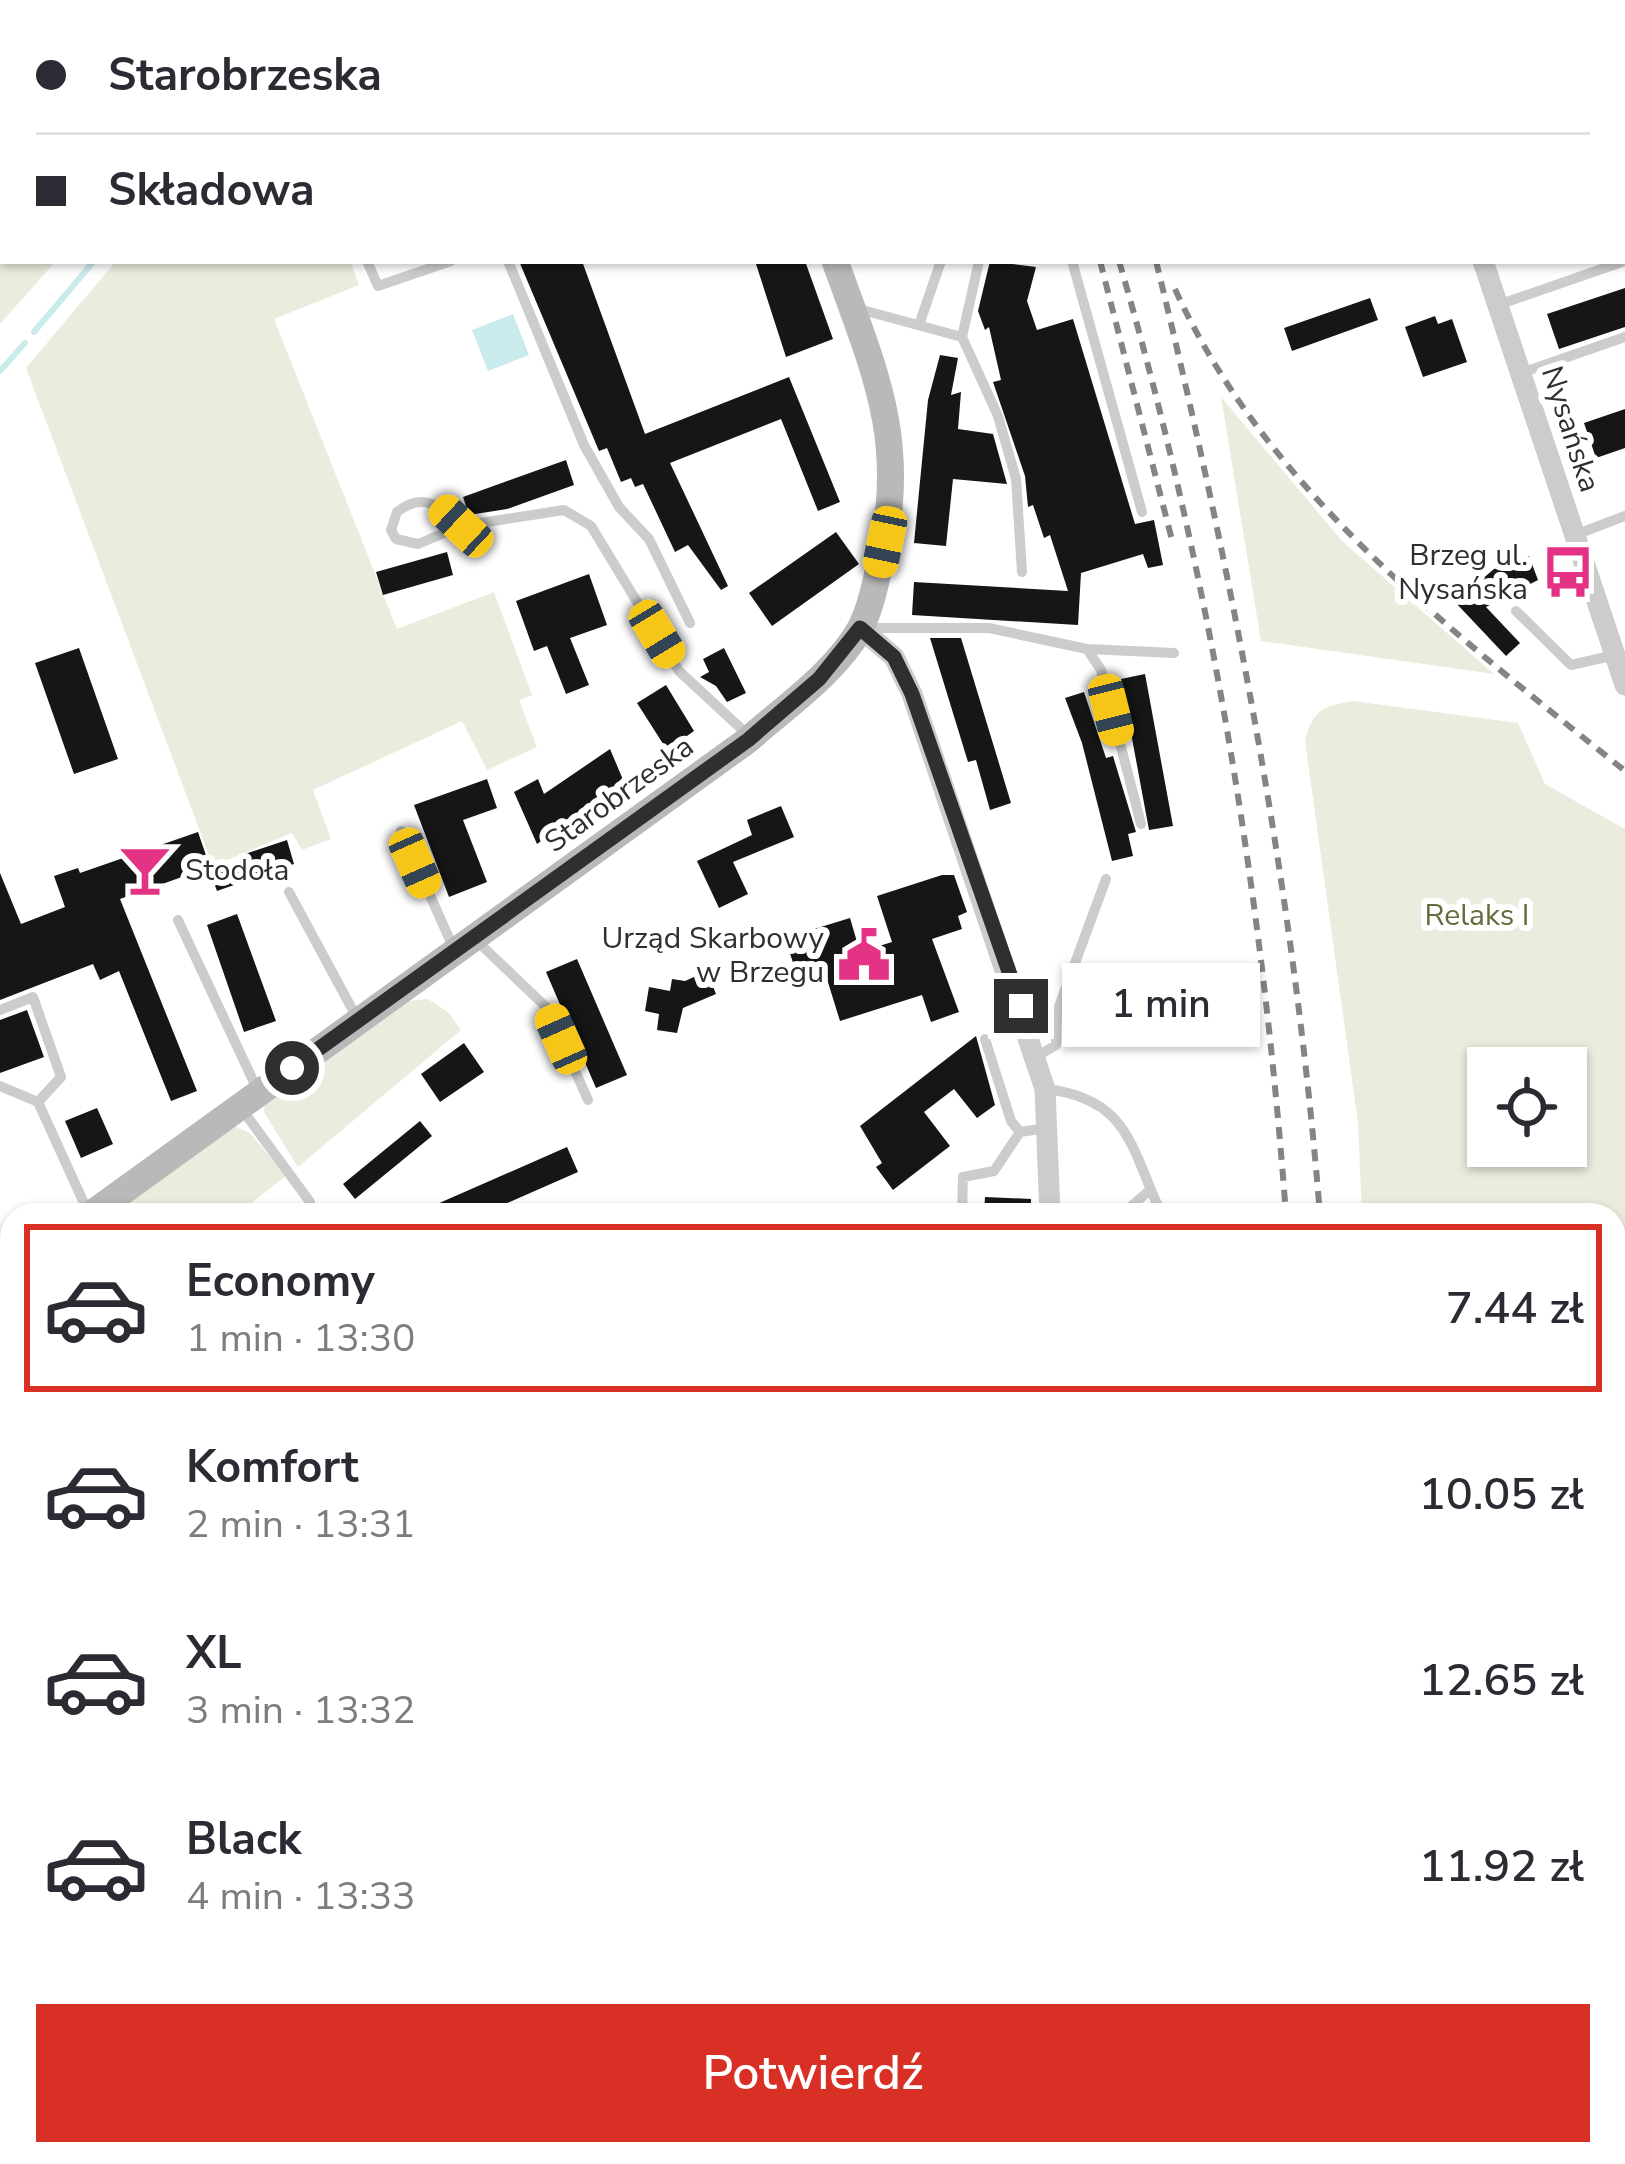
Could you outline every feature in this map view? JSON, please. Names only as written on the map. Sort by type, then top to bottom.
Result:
[{"type":"street","name":"Starobrzeska","points":[[106,1203],[751,737],[819,679],[860,628],[875,584],[893,496],[890,428],[836,264]]},
{"type":"street","name":"Nysańska","points":[[1485,264],[1625,685]]},
{"type":"street","points":[[860,628],[894,657],[912,694],[1036,1057],[1050,1128],[1050,1203]]},
{"type":"lane","points":[[368,264],[378,286],[443,264]]},
{"type":"lane","points":[[509,264],[584,445],[619,507],[649,539],[690,623]]},
{"type":"lane","points":[[919,325],[940,264]]},
{"type":"lane","points":[[978,264],[962,338],[998,416],[1016,479],[1022,572]]},
{"type":"lane","points":[[1073,264],[1142,512]]},
{"type":"lane","points":[[1498,305],[1616,264]]},
{"type":"lane","points":[[851,307],[962,338]]},
{"type":"lane","points":[[1521,373],[1625,337]]},
{"type":"lane","points":[[461,526],[430,501],[418,500],[398,512],[391,530],[396,538],[418,544],[461,526],[565,510],[591,526],[679,671],[751,737]]},
{"type":"lane","points":[[1575,535],[1625,516]]},
{"type":"lane","points":[[1516,611],[1571,664],[1615,655]]},
{"type":"lane","points":[[860,628],[989,628],[1087,650],[1174,653]]},
{"type":"lane","points":[[1087,650],[1101,670],[1141,824]]},
{"type":"lane","points":[[400,831],[465,945],[547,1008],[588,1100]]},
{"type":"lane","points":[[1036,1057],[1056,1045],[1057,1012],[1106,879]]},
{"type":"lane","points":[[290,892],[359,1021]]},
{"type":"lane","points":[[178,920],[249,1099],[310,1202]]},
{"type":"lane","points":[[0,1010],[33,998],[61,1077],[38,1102]]},
{"type":"lane","points":[[985,1039],[1011,1121],[1020,1132]]},
{"type":"lane","points":[[0,1086],[38,1102],[84,1203]]},
{"type":"lane","points":[[1045,1089],[1071,1092],[1118,1120],[1137,1148],[1156,1203]]},
{"type":"lane","points":[[962,1203],[963,1177],[994,1171],[1020,1132],[1050,1128]]},
{"type":"lane","points":[[1135,1203],[1150,1190]]},
{"type":"green space","points":[[0,264],[53,264],[0,324]]},
{"type":"green space","points":[[113,264],[351,264],[359,285],[274,319],[397,629],[494,592],[532,695],[519,700],[537,747],[487,770],[462,721],[313,790],[331,839],[302,850],[292,833],[213,866],[26,368]]},
{"type":"green space","points":[[1221,397],[1342,541],[1494,674],[1261,641]]},
{"type":"green space","name":"Relaks I","points":[[1353,701],[1518,723],[1545,784],[1625,829],[1625,1203],[1361,1203],[1358,1123],[1305,741],[1315,716]]},
{"type":"green space","points":[[428,999],[449,1013],[461,1030],[298,1167],[264,1112],[265,1101],[408,1001]]},
{"type":"green space","points":[[227,1128],[250,1133],[286,1176],[251,1203],[123,1203]]},
{"type":"water","points":[[513,314],[529,355],[488,371],[472,330]]},
{"type":"building","points":[[520,264],[583,264],[645,434],[789,377],[840,502],[818,511],[781,419],[670,463],[728,586],[721,590],[688,545],[675,552],[643,484],[635,487],[631,478],[621,482],[607,448],[599,451]]},
{"type":"building","points":[[756,264],[806,264],[833,339],[786,357]]},
{"type":"building","points":[[989,264],[1036,267],[1027,301],[1037,330],[1073,319],[1135,524],[1154,520],[1163,565],[1148,568],[1143,554],[1081,573],[1078,625],[912,615],[914,582],[1068,591],[1050,535],[1044,538],[1033,505],[1028,507],[1025,476],[993,382],[1001,380],[989,327],[985,330],[978,311]]},
{"type":"building","points":[[1625,288],[1625,327],[1559,349],[1547,314]]},
{"type":"building","points":[[1370,298],[1378,320],[1292,351],[1284,328]]},
{"type":"building","points":[[1435,316],[1438,324],[1452,319],[1467,362],[1423,377],[1405,327]]},
{"type":"building","points":[[940,355],[958,358],[951,395],[961,392],[958,429],[993,434],[1007,484],[953,479],[946,546],[914,543],[928,400]]},
{"type":"building","points":[[1625,409],[1625,448],[1596,458],[1584,423]]},
{"type":"building","points":[[566,460],[574,485],[507,509],[469,515],[463,497]]},
{"type":"building","points":[[836,532],[859,564],[772,626],[749,593]]},
{"type":"building","points":[[447,552],[453,575],[383,595],[376,572]]},
{"type":"building","points":[[1529,556],[1538,580],[1486,607],[1520,643],[1506,656],[1455,602],[1494,569]]},
{"type":"building","points":[[589,574],[607,625],[570,638],[589,685],[566,694],[547,646],[534,651],[516,601]]},
{"type":"building","points":[[930,638],[961,638],[1011,803],[990,810],[976,760],[968,762]]},
{"type":"building","points":[[79,648],[118,759],[74,774],[35,663]]},
{"type":"building","points":[[724,648],[746,693],[727,702],[716,686],[700,677],[709,672],[703,659]]},
{"type":"building","points":[[1145,674],[1173,826],[1149,830],[1121,679]]},
{"type":"building","points":[[666,685],[694,731],[667,750],[637,703]]},
{"type":"building","points":[[1084,692],[1106,758],[1113,756],[1136,832],[1128,834],[1133,856],[1112,861],[1082,743],[1065,698]]},
{"type":"building","points":[[610,749],[624,782],[537,844],[514,792],[538,779],[544,794]]},
{"type":"building","points":[[487,779],[497,808],[463,820],[487,882],[449,897],[414,805]]},
{"type":"building","points":[[781,806],[794,837],[733,862],[748,894],[719,908],[697,861],[752,835],[747,820]]},
{"type":"building","points":[[198,832],[210,867],[120,899],[197,1091],[171,1101],[119,971],[100,980],[93,964],[0,1000],[0,873],[21,924],[65,907],[54,876],[78,868],[80,873]]},
{"type":"building","points":[[287,840],[294,864],[217,891],[211,875],[248,862],[245,854]]},
{"type":"building","name":"Urząd Skarbowy w Brzegu","points":[[954,875],[967,912],[958,916],[962,929],[932,939],[959,1012],[931,1022],[922,995],[840,1021],[822,963],[796,972],[785,938],[850,918],[860,952],[892,942],[877,896]]},
{"type":"building","points":[[237,914],[276,1021],[244,1032],[207,925]]},
{"type":"building","points":[[577,959],[627,1075],[596,1088],[546,972]]},
{"type":"building","points":[[707,971],[716,994],[683,1008],[677,1033],[657,1030],[659,1014],[645,1011],[649,987],[670,991],[672,979],[685,981]]},
{"type":"building","points":[[27,1010],[44,1057],[0,1073],[0,1020]]},
{"type":"building","points":[[976,1036],[995,1105],[977,1118],[954,1089],[924,1112],[950,1146],[893,1190],[876,1167],[882,1163],[860,1126]]},
{"type":"building","points":[[464,1043],[484,1072],[440,1102],[421,1074]]},
{"type":"building","points":[[97,1108],[113,1144],[81,1158],[65,1121]]},
{"type":"building","points":[[420,1121],[432,1136],[355,1199],[343,1184]]},
{"type":"building","points":[[567,1147],[578,1172],[507,1203],[439,1203]]},
{"type":"building","points":[[985,1197],[1031,1199],[1031,1203],[985,1203]]},
{"type":"waterway","points":[[34,332],[91,264]]},
{"type":"waterway","points":[[0,371],[25,343]]},
{"type":"railway","points":[[1101,264],[1172,540]]},
{"type":"railway","points":[[1120,264],[1180,496],[1228,734],[1263,973],[1285,1203]]},
{"type":"railway","points":[[1157,264],[1210,497],[1257,735],[1294,974],[1319,1203]]},
{"type":"railway","points":[[1175,289],[1214,362],[1260,431],[1313,495],[1432,612],[1625,771]]},
{"type":"place","name":"Brzeg ul. Nysańska","points":[[1568,572]]},
{"type":"place","name":"Stodoła","points":[[145,870]]},
{"type":"place","name":"Urząd Skarbowy w Brzegu","points":[[864,955]]},
{"type":"route","points":[[292,1068],[748,740],[819,679],[860,628],[894,657],[912,694],[1021,1006]]}]
